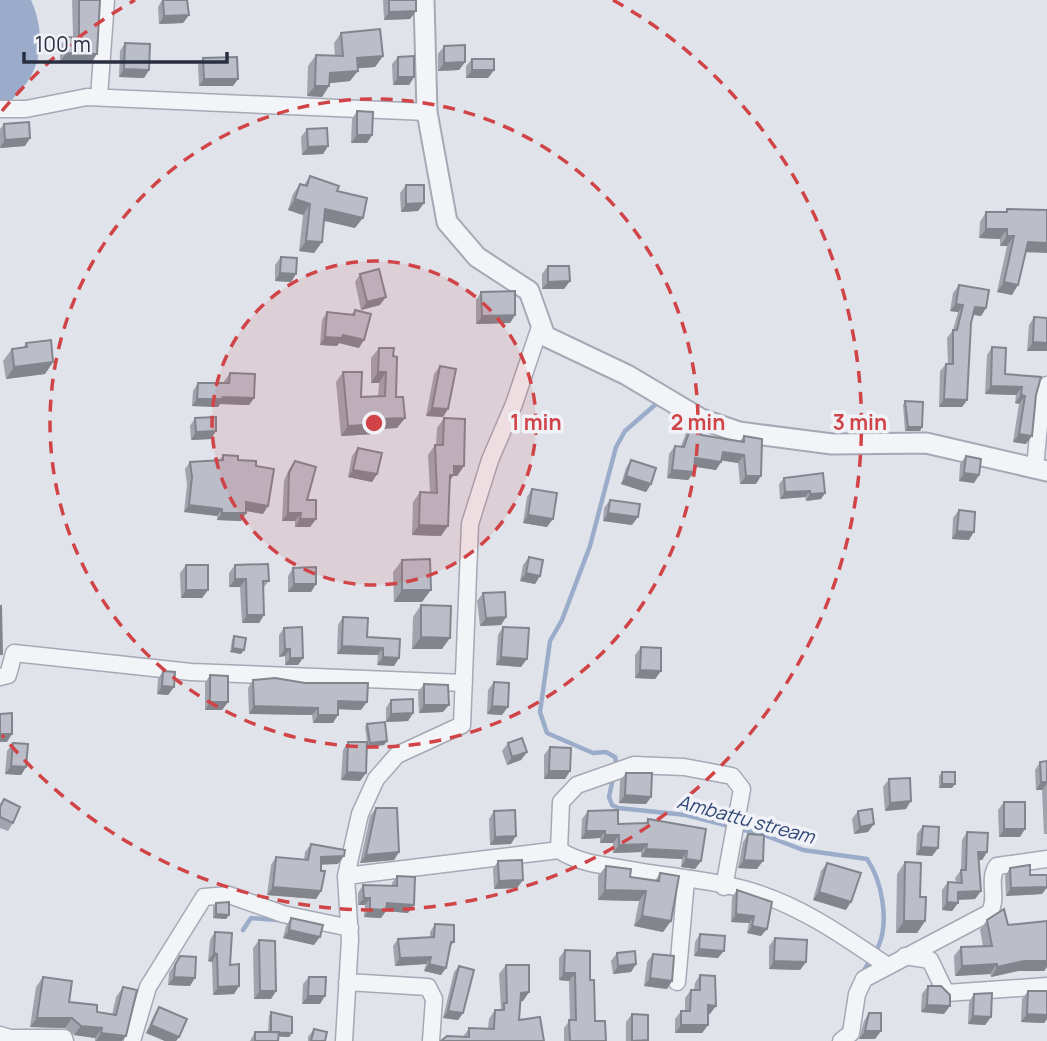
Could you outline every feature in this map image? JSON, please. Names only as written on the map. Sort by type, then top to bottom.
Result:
[{"type":"street","points":[[99,97],[106,0]]},
{"type":"street","points":[[424,0],[427,112],[447,222],[477,257],[529,291],[545,335],[627,375],[701,419],[739,432],[832,444],[926,443],[1041,470],[1041,404],[1047,385]]},
{"type":"street","points":[[0,109],[26,109],[99,97],[427,112]]},
{"type":"street","points":[[344,1041],[350,928],[346,876],[360,814],[376,779],[397,755],[462,724],[470,524],[490,460],[514,404],[541,324]]},
{"type":"street","points":[[0,677],[8,675],[14,653],[191,672],[464,683]]},
{"type":"street","points":[[559,850],[561,803],[577,785],[634,765],[684,767],[732,776],[742,789],[739,819],[724,887]]},
{"type":"street","points":[[346,876],[559,850],[571,858],[756,893],[824,922],[879,960]]},
{"type":"street","points":[[905,956],[989,913],[993,907],[992,872],[997,866],[1047,859]]},
{"type":"street","points":[[677,982],[686,880]]},
{"type":"street","points":[[132,1041],[149,987],[204,897],[229,895],[283,914],[350,928]]},
{"type":"street","points":[[846,1037],[857,994],[864,979],[879,960],[905,956],[930,960],[946,993],[1047,986]]},
{"type":"street","points":[[347,982],[428,987],[434,999],[431,1041]]},
{"type":"street","points":[[0,1035],[10,1038],[64,1038],[65,1041]]},
{"type":"water","points":[[0,0],[31,0],[39,24],[40,49],[27,83],[12,99],[0,104]]},
{"type":"building","points":[[79,0],[100,0],[97,54],[66,53],[67,37],[79,38]]},
{"type":"building","points":[[163,0],[187,0],[189,15],[164,16]]},
{"type":"building","points":[[389,0],[416,0],[416,11],[389,12]]},
{"type":"building","points":[[380,29],[383,56],[357,58],[358,71],[330,73],[329,86],[315,86],[316,55],[343,56],[341,33]]},
{"type":"building","points":[[125,43],[150,44],[149,70],[124,69]]},
{"type":"building","points":[[465,45],[465,62],[444,63],[444,46]]},
{"type":"building","points":[[414,56],[414,77],[398,77],[398,57]]},
{"type":"building","points":[[237,57],[238,79],[204,79],[203,58]]},
{"type":"building","points":[[472,59],[494,59],[494,70],[472,70]]},
{"type":"building","points":[[357,111],[373,112],[372,135],[357,135]]},
{"type":"building","points":[[29,122],[30,138],[5,140],[4,124]]},
{"type":"building","points":[[327,128],[328,146],[308,147],[307,129]]},
{"type":"building","points":[[310,176],[339,186],[337,191],[367,198],[363,218],[325,209],[322,242],[306,241],[310,204],[295,199],[300,184],[307,186]]},
{"type":"building","points":[[406,185],[424,185],[424,203],[406,204]]},
{"type":"building","points":[[1007,209],[1047,210],[1047,243],[1028,242],[1018,285],[1004,282],[1014,236],[1007,236],[1007,229],[986,229],[986,212],[1007,212]]},
{"type":"building","points":[[281,257],[297,258],[296,274],[280,273]]},
{"type":"building","points":[[548,266],[569,266],[570,281],[548,282]]},
{"type":"building","points":[[379,269],[386,297],[367,302],[360,274]]},
{"type":"building","points":[[959,285],[989,290],[986,308],[975,307],[971,323],[967,400],[944,399],[946,364],[953,364],[953,330],[957,330],[963,305],[956,304]]},
{"type":"building","points":[[515,291],[515,315],[482,316],[481,292]]},
{"type":"building","points":[[355,310],[371,314],[364,340],[343,335],[342,338],[325,337],[327,312],[354,315]]},
{"type":"building","points":[[1034,317],[1047,318],[1047,343],[1033,342]]},
{"type":"building","points":[[51,340],[53,362],[14,367],[12,349],[27,347],[26,343]]},
{"type":"building","points":[[992,347],[1006,348],[1005,374],[1041,377],[1036,395],[1032,436],[1019,434],[1025,396],[1021,395],[1022,387],[991,386]]},
{"type":"building","points":[[379,348],[394,348],[393,356],[397,357],[396,397],[403,397],[405,418],[381,419],[381,424],[348,426],[343,372],[362,372],[361,397],[385,396],[386,372],[378,372]]},
{"type":"building","points":[[440,366],[456,369],[448,409],[432,408]]},
{"type":"building","points":[[230,373],[255,374],[254,398],[197,399],[198,383],[229,383]]},
{"type":"building","points":[[905,401],[923,402],[922,427],[908,427]]},
{"type":"building","points":[[216,417],[216,431],[196,432],[195,418]]},
{"type":"building","points":[[444,418],[465,419],[464,466],[454,466],[454,475],[450,475],[448,526],[419,525],[420,492],[437,493],[435,445],[443,445]]},
{"type":"building","points":[[694,418],[705,424],[701,435],[744,442],[744,436],[762,439],[761,476],[746,476],[744,455],[723,452],[721,462],[695,458],[694,472],[672,470],[675,446],[684,447]]},
{"type":"building","points":[[358,448],[382,453],[377,474],[353,470]]},
{"type":"building","points":[[223,455],[238,456],[238,460],[256,461],[256,466],[274,469],[268,506],[246,502],[246,513],[222,513],[222,509],[189,505],[192,477],[190,462],[223,460]]},
{"type":"building","points":[[966,456],[981,459],[979,475],[964,473]]},
{"type":"building","points":[[631,460],[656,468],[651,484],[626,476]]},
{"type":"building","points":[[295,461],[316,467],[307,500],[316,500],[316,519],[300,519],[301,513],[288,513],[289,473]]},
{"type":"building","points":[[823,473],[825,493],[785,492],[784,478]]},
{"type":"building","points":[[532,489],[557,493],[553,519],[528,515]]},
{"type":"building","points":[[610,500],[640,504],[638,517],[608,513]]},
{"type":"building","points":[[959,510],[975,512],[974,532],[957,531]]},
{"type":"building","points":[[529,557],[543,560],[540,576],[526,573]]},
{"type":"building","points":[[430,559],[431,590],[402,590],[402,560]]},
{"type":"building","points":[[268,564],[269,581],[263,581],[264,615],[247,615],[246,579],[235,579],[235,565]]},
{"type":"building","points":[[186,565],[208,565],[208,590],[186,590]]},
{"type":"building","points":[[316,567],[316,584],[294,584],[293,568]]},
{"type":"building","points":[[505,592],[506,617],[486,618],[483,593]]},
{"type":"building","points":[[421,605],[451,606],[450,638],[421,637]]},
{"type":"building","points":[[1,606],[2,654],[0,654]]},
{"type":"building","points":[[343,617],[368,618],[367,637],[400,639],[399,658],[383,657],[383,648],[342,646]]},
{"type":"building","points":[[302,627],[303,658],[290,658],[290,649],[285,649],[284,628]]},
{"type":"building","points":[[503,627],[529,628],[527,659],[501,657]]},
{"type":"building","points":[[234,636],[246,638],[244,650],[233,648]]},
{"type":"building","points":[[641,647],[661,648],[661,671],[640,670]]},
{"type":"building","points":[[163,671],[175,672],[174,687],[162,686]]},
{"type":"building","points":[[210,675],[228,676],[228,702],[210,702]]},
{"type":"building","points":[[275,678],[305,683],[368,683],[367,702],[338,701],[338,715],[318,715],[318,708],[254,706],[253,680]]},
{"type":"building","points":[[494,682],[509,683],[508,707],[492,706]]},
{"type":"building","points":[[424,684],[448,685],[449,705],[424,705]]},
{"type":"building","points":[[413,699],[413,713],[391,714],[391,700]]},
{"type":"building","points":[[12,713],[12,734],[0,734],[0,714]]},
{"type":"building","points":[[385,722],[387,741],[370,743],[367,724]]},
{"type":"building","points":[[522,738],[527,752],[512,757],[508,743]]},
{"type":"building","points":[[348,742],[367,742],[366,773],[347,772]]},
{"type":"building","points":[[13,743],[28,744],[26,767],[11,766]]},
{"type":"building","points":[[550,747],[571,748],[570,771],[549,771]]},
{"type":"building","points":[[1047,761],[1047,782],[1041,782],[1040,762]]},
{"type":"building","points":[[942,772],[955,772],[955,784],[942,784]]},
{"type":"building","points":[[626,773],[652,773],[651,797],[625,795]]},
{"type":"building","points":[[910,778],[911,801],[890,803],[889,779]]},
{"type":"building","points":[[4,799],[20,807],[13,823],[0,817],[0,807]]},
{"type":"building","points":[[1004,802],[1025,802],[1025,829],[1004,829]]},
{"type":"building","points":[[376,808],[397,808],[399,852],[366,855]]},
{"type":"building","points":[[872,809],[874,824],[860,827],[858,811]]},
{"type":"building","points":[[515,810],[516,836],[495,837],[494,811]]},
{"type":"building","points":[[618,810],[618,824],[648,823],[648,819],[706,829],[701,861],[686,859],[687,851],[646,849],[647,844],[619,845],[619,835],[605,835],[605,831],[586,831],[588,811]]},
{"type":"building","points":[[923,826],[939,827],[938,848],[921,847]]},
{"type":"building","points":[[967,832],[988,833],[987,852],[978,852],[981,891],[958,892],[958,903],[947,902],[948,882],[962,883],[961,870],[966,870]]},
{"type":"building","points":[[748,834],[764,835],[763,861],[744,860]]},
{"type":"building","points":[[311,844],[345,850],[344,856],[321,857],[321,871],[325,871],[321,891],[273,887],[276,857],[308,860]]},
{"type":"building","points":[[522,860],[523,880],[499,881],[498,861]]},
{"type":"building","points":[[905,862],[921,863],[920,897],[926,897],[925,921],[904,921]]},
{"type":"building","points":[[827,863],[861,873],[851,902],[819,892]]},
{"type":"building","points":[[1030,865],[1030,875],[1047,875],[1047,887],[1011,888],[1010,868]]},
{"type":"building","points":[[606,866],[631,869],[630,877],[659,881],[660,873],[679,876],[671,921],[642,916],[646,891],[605,890]]},
{"type":"building","points":[[397,876],[415,877],[414,905],[387,903],[386,910],[370,909],[370,898],[364,898],[363,885],[397,886]]},
{"type":"building","points":[[737,890],[772,902],[767,929],[752,926],[754,916],[736,914]]},
{"type":"building","points":[[229,902],[229,915],[216,914],[216,903]]},
{"type":"building","points":[[1004,909],[1008,925],[1047,921],[1047,961],[1024,961],[997,967],[997,964],[962,966],[961,947],[992,946],[987,920]]},
{"type":"building","points":[[291,918],[323,925],[320,937],[289,930]]},
{"type":"building","points":[[435,924],[454,925],[454,942],[451,942],[446,968],[429,964],[431,957],[400,958],[398,939],[434,937]]},
{"type":"building","points":[[215,932],[232,933],[230,965],[239,964],[239,986],[218,987],[217,954],[214,953]]},
{"type":"building","points":[[700,934],[725,936],[724,951],[699,949]]},
{"type":"building","points":[[775,938],[807,940],[806,962],[774,961]]},
{"type":"building","points":[[259,940],[275,941],[276,991],[260,991]]},
{"type":"building","points":[[565,950],[590,951],[595,1021],[605,1021],[606,1041],[570,1041],[569,1020],[576,1020],[575,973],[564,973]]},
{"type":"building","points":[[635,951],[636,964],[618,966],[617,953]]},
{"type":"building","points":[[653,954],[674,956],[672,981],[650,978]]},
{"type":"building","points":[[180,956],[196,957],[195,978],[174,977],[175,965]]},
{"type":"building","points":[[506,965],[529,965],[529,992],[521,993],[519,1020],[540,1017],[544,1041],[441,1041],[447,1036],[469,1037],[469,1028],[494,1029],[495,1010],[504,1010],[504,1003],[507,1003]]},
{"type":"building","points":[[459,966],[474,970],[463,1013],[448,1011]]},
{"type":"building","points":[[700,975],[715,976],[716,1006],[708,1005],[708,1025],[681,1025],[681,1011],[690,1011],[691,990],[700,990]]},
{"type":"building","points":[[43,977],[72,981],[69,1002],[97,1005],[97,1012],[116,1015],[123,987],[137,990],[126,1036],[101,1033],[102,1028],[81,1026],[72,1018],[37,1018]]},
{"type":"building","points":[[309,977],[326,977],[325,996],[308,996]]},
{"type":"building","points":[[928,986],[941,986],[950,995],[950,1006],[927,1005]]},
{"type":"building","points":[[1028,991],[1047,991],[1047,1015],[1027,1014]]},
{"type":"building","points":[[992,993],[991,1017],[973,1016],[974,994]]},
{"type":"building","points":[[159,1007],[187,1019],[179,1037],[151,1025]]},
{"type":"building","points":[[271,1012],[292,1017],[292,1033],[271,1032]]},
{"type":"building","points":[[869,1013],[881,1013],[881,1031],[865,1031]]},
{"type":"building","points":[[632,1014],[648,1015],[648,1040],[632,1041]]},
{"type":"building","points":[[314,1029],[327,1032],[325,1041],[311,1041]]},
{"type":"building","points":[[255,1032],[279,1032],[278,1041],[255,1041]]},
{"type":"waterway","name":"Ambattu stream","points":[[617,766],[615,757],[606,752],[593,753],[547,733],[540,712],[550,641],[562,620],[590,546],[616,447],[625,431],[656,404]]},
{"type":"waterway","name":"Ambattu stream","points":[[613,778],[609,797],[612,805],[618,808],[686,815],[764,835],[803,850],[867,859],[877,878],[884,913],[879,945],[862,974]]},
{"type":"waterway","points":[[243,930],[251,918],[277,920]]}]
